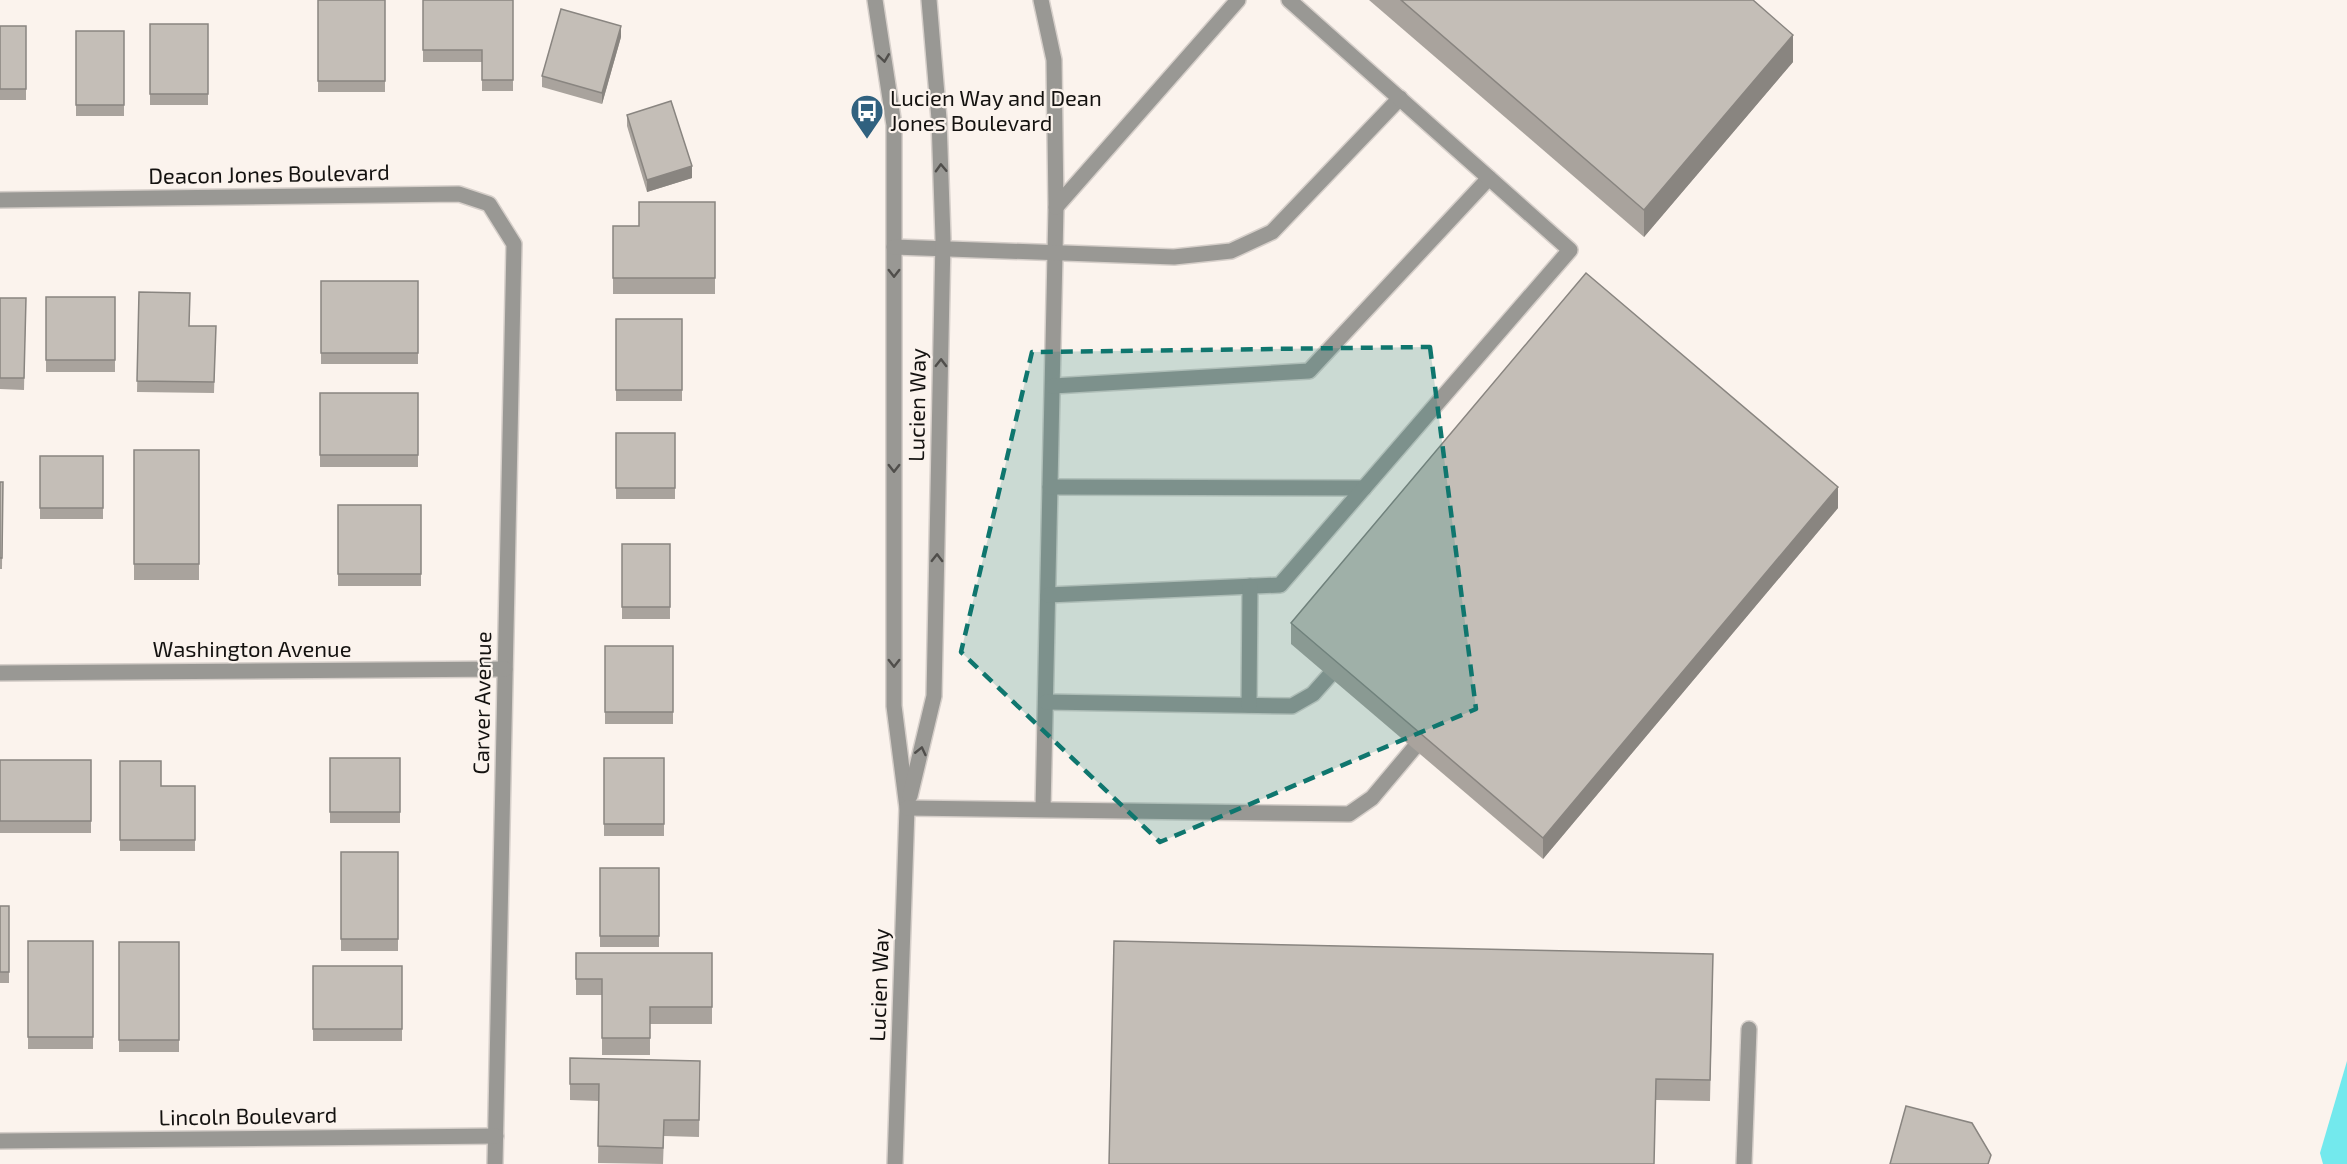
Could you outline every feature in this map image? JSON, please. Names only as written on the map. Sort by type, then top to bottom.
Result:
[{"type":"street","name":"Lucien Way","points":[[875,0],[894,125],[894,706],[907,808],[895,1164]]},
{"type":"street","name":"Lucien Way","points":[[907,808],[934,696],[943,250],[939,120],[929,0]]},
{"type":"street","points":[[1041,0],[1054,60],[1056,207],[1043,809]]},
{"type":"street","points":[[1056,207],[1238,0]]},
{"type":"street","points":[[1048,595],[1280,585],[1570,250],[1289,0]]},
{"type":"street","points":[[894,247],[1174,257],[1231,251],[1272,232],[1400,98]]},
{"type":"street","points":[[1053,386],[1309,371],[1489,178]]},
{"type":"street","name":"Deacon Jones Boulevard","points":[[0,200],[459,194],[489,204],[514,244]]},
{"type":"street","name":"Carver Avenue","points":[[495,1164],[514,244]]},
{"type":"street","points":[[1050,488],[1364,488]]},
{"type":"street","points":[[1249,705],[1250,586]]},
{"type":"street","name":"Washington Avenue","points":[[0,673],[505,669]]},
{"type":"street","points":[[1046,702],[1292,706],[1313,694],[1329,676]]},
{"type":"street","points":[[907,808],[1349,814],[1372,798],[1414,748]]},
{"type":"street","points":[[1744,1164],[1749,1029]]},
{"type":"street","name":"Lincoln Boulevard","points":[[0,1142],[495,1136]]},
{"type":"highlighted area","points":[[1430,347],[1476,709],[1160,842],[961,652],[1032,352]]},
{"type":"water","points":[[2347,1061],[2347,1164],[2323,1164],[2320,1153]]},
{"type":"building","points":[[318,0],[385,0],[385,81],[318,81]]},
{"type":"building","points":[[423,0],[513,0],[513,80],[482,80],[482,50],[423,50]]},
{"type":"building","points":[[1401,0],[1753,0],[1793,35],[1644,210]]},
{"type":"building","points":[[561,9],[621,26],[602,93],[542,76]]},
{"type":"building","points":[[150,24],[208,24],[208,94],[150,94]]},
{"type":"building","points":[[0,26],[26,26],[26,89],[0,89]]},
{"type":"building","points":[[76,31],[124,31],[124,105],[76,105]]},
{"type":"building","points":[[671,101],[692,166],[647,180],[627,115]]},
{"type":"building","points":[[639,202],[715,202],[715,278],[613,278],[613,226],[639,226]]},
{"type":"building","points":[[1586,273],[1838,487],[1543,838],[1291,623]]},
{"type":"building","points":[[321,281],[418,281],[418,353],[321,353]]},
{"type":"building","points":[[139,292],[190,293],[189,326],[216,326],[214,382],[137,381]]},
{"type":"building","points":[[46,297],[115,297],[115,360],[46,360]]},
{"type":"building","points":[[0,298],[26,298],[24,378],[0,378]]},
{"type":"building","points":[[616,319],[682,319],[682,390],[616,390]]},
{"type":"building","points":[[320,393],[418,393],[418,455],[320,455]]},
{"type":"building","points":[[616,433],[675,433],[675,488],[616,488]]},
{"type":"building","points":[[134,450],[199,450],[199,564],[134,564]]},
{"type":"building","points":[[40,456],[103,456],[103,508],[40,508]]},
{"type":"building","points":[[0,482],[3,482],[2,558],[0,558]]},
{"type":"building","points":[[338,505],[421,505],[421,574],[338,574]]},
{"type":"building","points":[[622,544],[670,544],[670,607],[622,607]]},
{"type":"building","points":[[605,646],[673,646],[673,712],[605,712]]},
{"type":"building","points":[[330,758],[400,758],[400,812],[330,812]]},
{"type":"building","points":[[604,758],[664,758],[664,824],[604,824]]},
{"type":"building","points":[[0,760],[91,760],[91,821],[0,821]]},
{"type":"building","points":[[120,761],[161,761],[161,786],[195,786],[195,840],[120,840]]},
{"type":"building","points":[[341,852],[398,852],[398,939],[341,939]]},
{"type":"building","points":[[600,868],[659,868],[659,936],[600,936]]},
{"type":"building","points":[[0,906],[9,906],[9,972],[0,972]]},
{"type":"building","points":[[28,941],[93,941],[93,1037],[28,1037]]},
{"type":"building","points":[[1114,941],[1713,954],[1710,1080],[1656,1079],[1654,1164],[1109,1164]]},
{"type":"building","points":[[119,942],[179,942],[179,1040],[119,1040]]},
{"type":"building","points":[[576,953],[712,953],[712,1007],[650,1007],[650,1038],[602,1038],[602,979],[576,979]]},
{"type":"building","points":[[313,966],[402,966],[402,1029],[313,1029]]},
{"type":"building","points":[[570,1058],[700,1061],[699,1120],[664,1120],[663,1148],[598,1146],[599,1084],[570,1084]]},
{"type":"building","points":[[1906,1106],[1972,1123],[1991,1155],[1988,1164],[1890,1164]]},
{"type":"place","name":"Lucien Way and Dean Jones Boulevard","points":[[867,140]]}]
